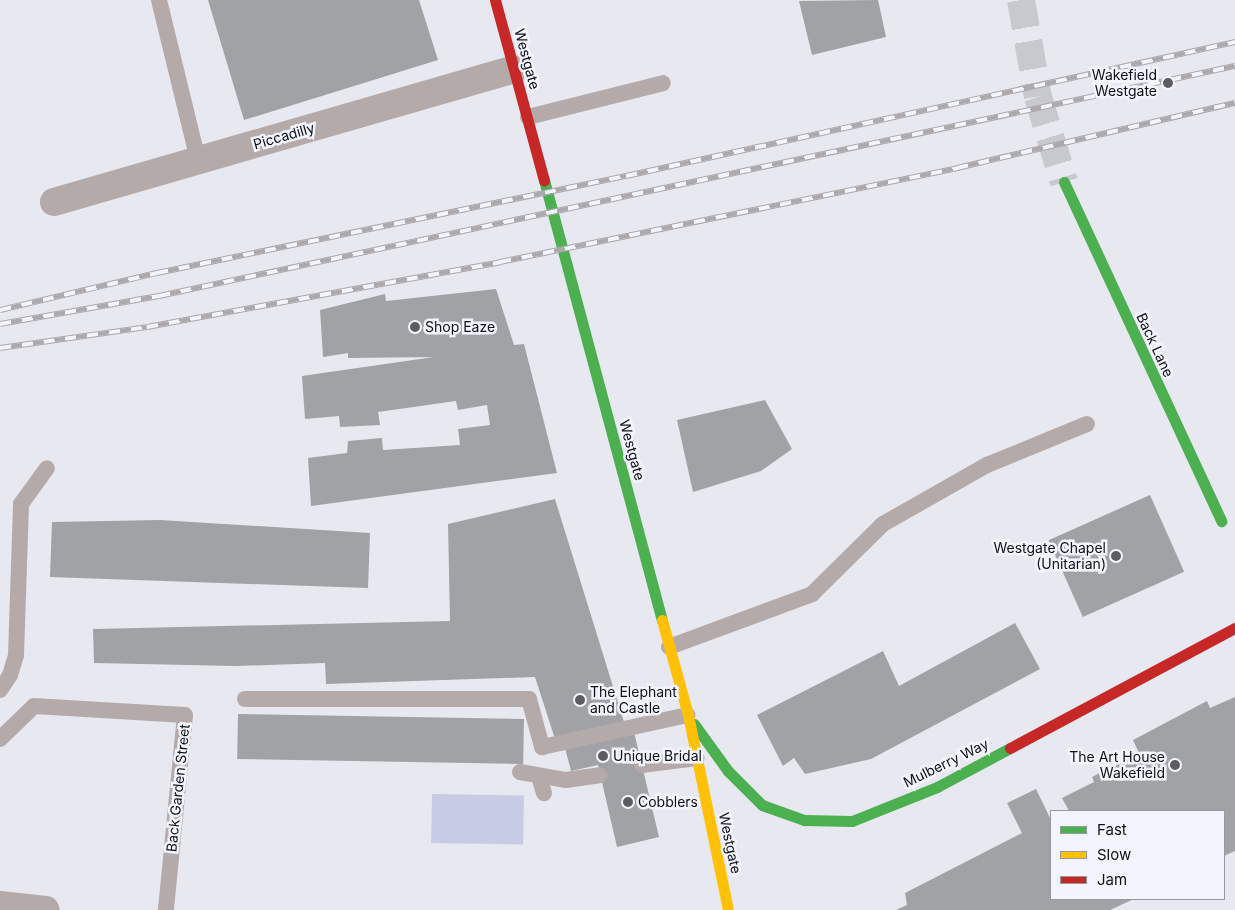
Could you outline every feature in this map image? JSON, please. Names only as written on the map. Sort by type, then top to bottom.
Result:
[{"type":"main road","name":"Westgate","points":[[495,0],[688,715],[728,910]]},
{"type":"main road","name":"Back Lane","points":[[1064,182],[1222,521]]},
{"type":"main road","name":"Mulberry Way","points":[[688,715],[728,771],[762,805],[804,820],[852,821],[937,787],[1235,628]]},
{"type":"street","name":"Piccadilly","points":[[54,202],[514,70]]},
{"type":"street","points":[[0,904],[46,910]]},
{"type":"lane","points":[[159,0],[198,160]]},
{"type":"lane","points":[[528,117],[664,83]]},
{"type":"lane","points":[[669,647],[812,594],[883,524],[987,465],[1087,424]]},
{"type":"lane","points":[[0,690],[10,676],[16,655],[21,504],[47,468]]},
{"type":"lane","points":[[245,700],[529,698],[542,747],[688,715]]},
{"type":"lane","name":"Back Garden Street","points":[[5,742],[34,706],[185,715],[166,910]]},
{"type":"lane","points":[[642,764],[697,758]]},
{"type":"lane","points":[[520,772],[566,780],[600,775]]},
{"type":"lane","points":[[539,776],[544,793]]},
{"type":"shaded area","points":[[432,794],[524,796],[523,845],[431,843]]},
{"type":"building","points":[[208,0],[419,0],[438,60],[244,120]]},
{"type":"building","points":[[878,0],[886,37],[812,55],[799,1]]},
{"type":"building","points":[[496,289],[514,345],[524,344],[557,473],[311,506],[308,458],[347,453],[348,441],[382,438],[383,450],[460,445],[458,429],[490,425],[487,405],[458,410],[456,401],[378,412],[380,425],[340,427],[339,416],[305,419],[302,376],[434,357],[348,358],[348,353],[323,357],[320,310],[385,294],[386,301]]},
{"type":"building","points":[[765,400],[792,449],[761,471],[693,492],[677,420]]},
{"type":"building","name":"Westgate Chapel (Unitarian)","points":[[1150,495],[1184,572],[1083,617],[1049,540]]},
{"type":"building","points":[[555,499],[624,722],[555,739],[535,677],[326,684],[325,663],[236,666],[94,663],[93,629],[450,621],[448,524]]},
{"type":"building","points":[[160,520],[370,533],[368,588],[50,577],[52,522]]},
{"type":"building","points":[[1015,623],[1040,669],[871,759],[805,774],[794,758],[783,766],[757,715],[883,651],[899,686]]},
{"type":"building","name":"The Art House Wakefield","points":[[1235,697],[1235,851],[1225,856],[1225,810],[1068,810],[1062,798],[1094,782],[1092,777],[1139,753],[1133,740],[1207,701],[1210,708]]},
{"type":"building","points":[[238,714],[524,719],[523,764],[237,759]]},
{"type":"building","points":[[634,732],[659,837],[617,847],[598,765],[571,771],[565,748]]},
{"type":"building","name":"The Art House Wakefield","points":[[1036,789],[1050,818],[1050,900],[1132,900],[1110,910],[896,910],[907,905],[905,893],[1022,833],[1007,803]]},
{"type":"tunnel","points":[[1021,0],[1038,97],[1064,182]]},
{"type":"railway","points":[[0,310],[157,273],[626,176],[1235,42]]},
{"type":"railway","points":[[0,324],[159,296],[1235,66]]},
{"type":"railway","points":[[0,348],[147,327],[500,262],[957,168],[1235,103]]},
{"type":"traffic: fast","points":[[544,180],[662,620]]},
{"type":"traffic: fast","points":[[1064,182],[1221,521]]},
{"type":"traffic: fast","points":[[694,724],[728,771],[762,805],[804,820],[852,821],[937,787],[1010,748]]},
{"type":"traffic: slow","points":[[662,620],[688,715],[728,910]]},
{"type":"traffic: jam","points":[[495,0],[544,180]]},
{"type":"traffic: jam","points":[[1010,748],[1235,628]]},
{"type":"place","name":"Wakefield Westgate","points":[[1168,83]]},
{"type":"place","name":"Shop Eaze","points":[[415,327]]},
{"type":"place","name":"Westgate Chapel (Unitarian)","points":[[1116,556]]},
{"type":"place","name":"The Elephant and Castle","points":[[580,700]]},
{"type":"place","name":"Unique Bridal","points":[[603,756]]},
{"type":"place","name":"The Art House Wakefield","points":[[1175,765]]},
{"type":"place","name":"Cobblers","points":[[628,802]]}]
